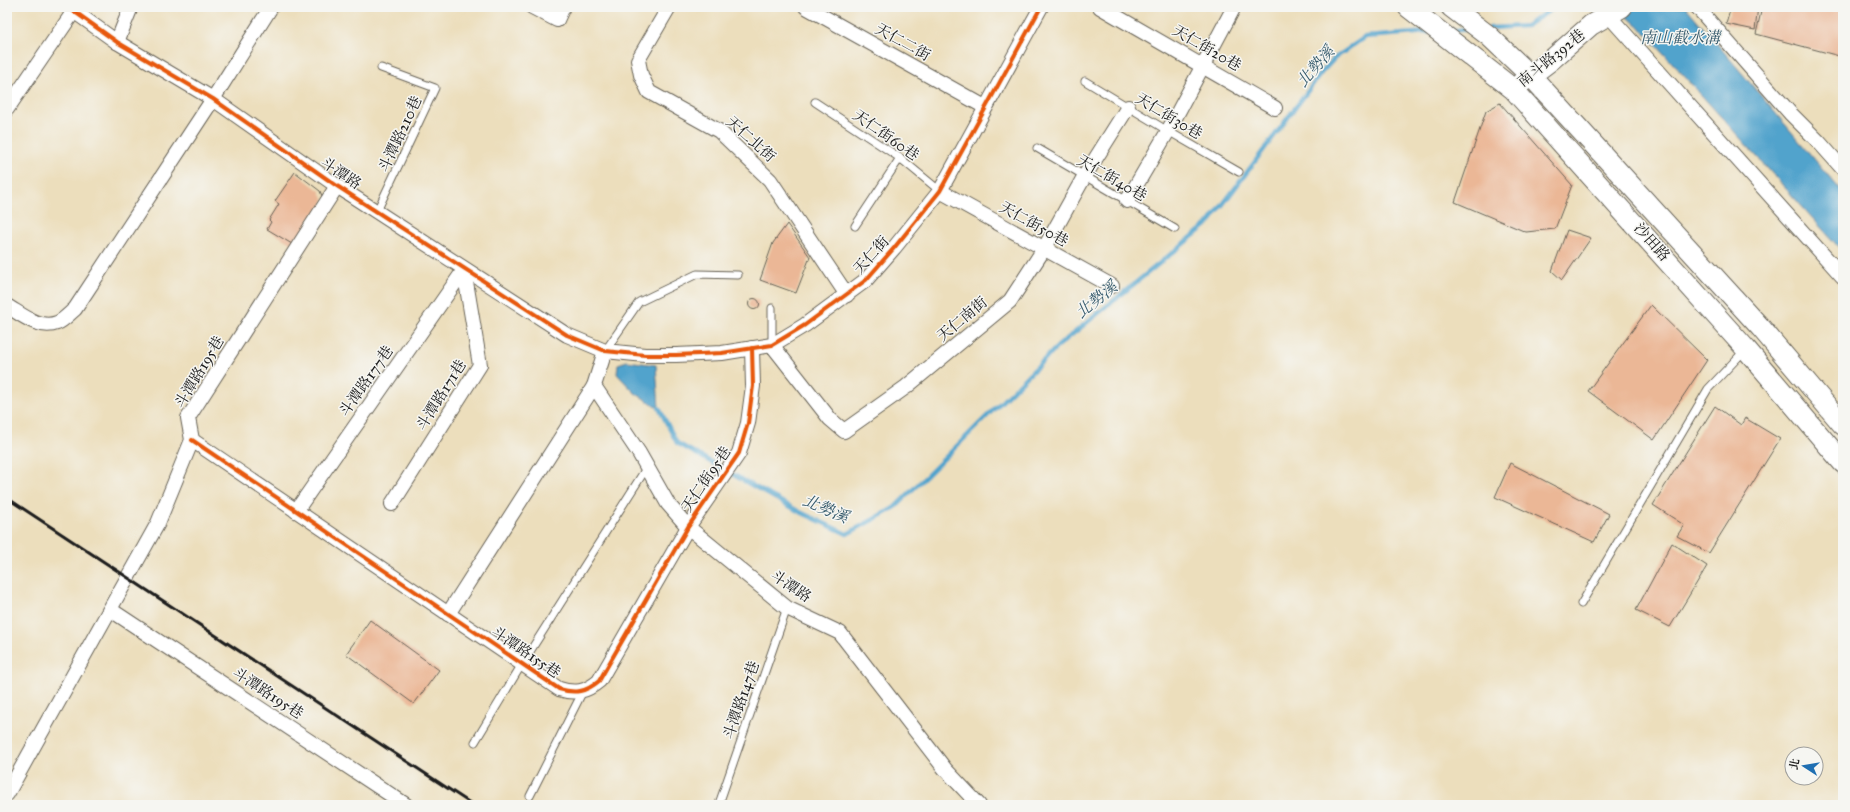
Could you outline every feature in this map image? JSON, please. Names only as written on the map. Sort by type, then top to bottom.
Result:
[{"type":"street","points":[[117,42],[131,7]]},
{"type":"street","points":[[7,306],[33,322],[45,324],[57,323],[75,309],[213,99],[271,7]]},
{"type":"street","points":[[532,7],[556,20],[563,7]]},
{"type":"street","name":"天仁北街","points":[[669,7],[638,60],[641,75],[649,92],[719,131],[770,180],[847,295]]},
{"type":"street","name":"天仁二街","points":[[806,7],[985,107]]},
{"type":"street","name":"天仁街","points":[[605,351],[646,355],[676,355],[722,353],[772,345],[805,325],[847,295],[866,280],[940,191],[1041,7]]},
{"type":"street","name":"天仁街20巷","points":[[1100,7],[1275,108]]},
{"type":"street","points":[[1127,201],[1168,131],[1234,7]]},
{"type":"street","name":"沙田路","points":[[1408,7],[1513,89],[1746,349],[1842,459]]},
{"type":"street","points":[[1696,7],[1790,113],[1843,169]]},
{"type":"street","points":[[7,109],[71,9]]},
{"type":"street","name":"斗潭路","points":[[71,9],[117,42],[213,99],[337,186],[464,270],[567,335],[605,351]]},
{"type":"street","name":"沙田路","points":[[1456,11],[1489,36],[1531,76],[1761,328],[1843,424]]},
{"type":"street","points":[[1616,11],[1842,274]]},
{"type":"street","name":"南斗路392巷","points":[[1513,89],[1550,61],[1592,25],[1616,11]]},
{"type":"street","name":"天仁南街","points":[[772,345],[830,419],[844,432],[906,387],[1010,301],[1044,248],[1084,177],[1128,107]]},
{"type":"street","name":"斗潭路195巷","points":[[192,440],[188,418],[337,186]]},
{"type":"street","name":"天仁街50巷","points":[[940,191],[1112,286]]},
{"type":"street","name":"斗潭路171巷","points":[[392,504],[480,365],[464,270]]},
{"type":"street","name":"斗潭路177巷","points":[[296,511],[464,270]]},
{"type":"street","name":"天仁街95巷","points":[[688,527],[740,453],[748,423],[753,386],[752,348]]},
{"type":"street","points":[[448,614],[594,386],[605,351]]},
{"type":"street","name":"斗潭路","points":[[594,386],[647,467],[668,504],[688,527],[786,608],[840,633],[945,769],[979,805]]},
{"type":"street","points":[[7,794],[111,610],[158,523],[192,440]]},
{"type":"street","name":"斗潭路155巷","points":[[192,440],[559,689],[570,692],[583,691]]},
{"type":"street","points":[[583,691],[599,681],[688,527]]},
{"type":"street","name":"斗潭路195巷","points":[[111,610],[406,805]]},
{"type":"lane","name":"斗潭路210巷","points":[[378,212],[435,88],[381,68]]},
{"type":"lane","name":"天仁街30巷","points":[[1085,81],[1239,172]]},
{"type":"lane","name":"天仁街60巷","points":[[815,102],[900,158],[940,191]]},
{"type":"lane","name":"天仁街40巷","points":[[1036,148],[1175,229]]},
{"type":"lane","points":[[855,226],[900,158]]},
{"type":"lane","points":[[605,351],[639,302],[697,274],[738,275]]},
{"type":"lane","points":[[772,308],[772,345]]},
{"type":"lane","points":[[1581,604],[1708,389],[1746,349]]},
{"type":"lane","name":"斗潭路155巷","points":[[475,742],[522,664],[647,467]]},
{"type":"lane","name":"斗潭路147巷","points":[[720,801],[786,608]]},
{"type":"lane","points":[[530,796],[583,691]]},
{"type":"water","name":"南山截水溝","points":[[1614,7],[1686,7],[1843,193],[1843,252],[1638,25]]},
{"type":"water","points":[[627,361],[656,365],[659,408],[635,393],[617,374],[618,364]]},
{"type":"building","points":[[1731,7],[1758,7],[1755,30],[1726,24]]},
{"type":"building","points":[[1762,7],[1843,8],[1843,57],[1756,34]]},
{"type":"building","points":[[1500,103],[1572,185],[1555,229],[1526,232],[1455,202],[1486,111]]},
{"type":"building","points":[[295,172],[320,191],[324,201],[297,247],[267,229],[271,222],[269,220],[279,204],[275,201]]},
{"type":"building","points":[[787,224],[810,257],[796,293],[760,280],[773,243]]},
{"type":"building","points":[[1567,230],[1591,238],[1562,280],[1552,271]]},
{"type":"building","points":[[752,299],[756,299],[758,300],[758,308],[752,309],[749,306],[749,302]]},
{"type":"building","points":[[1651,305],[1707,360],[1654,440],[1588,391]]},
{"type":"building","points":[[1715,406],[1741,425],[1745,418],[1780,439],[1709,553],[1677,536],[1684,525],[1653,505]]},
{"type":"building","points":[[1510,463],[1609,514],[1594,542],[1495,497]]},
{"type":"building","points":[[1672,543],[1707,566],[1670,627],[1636,610]]},
{"type":"building","points":[[370,620],[439,670],[414,704],[346,654]]},
{"type":"waterway","name":"北勢溪","points":[[1490,28],[1526,26],[1555,7]]},
{"type":"waterway","name":"北勢溪","points":[[1448,31],[1469,29]]},
{"type":"waterway","name":"北勢溪","points":[[659,408],[677,443],[798,511],[847,534],[894,508],[1058,346],[1209,223],[1322,72],[1335,58],[1365,37],[1429,32]]},
{"type":"railway","points":[[7,498],[473,805]]},
{"type":"cycle path","points":[[68,7],[117,42],[213,99],[337,186],[567,335],[605,351],[645,355],[722,353],[772,345],[805,325],[866,280],[940,191],[1041,7]]},
{"type":"cycle path","points":[[192,440],[559,689],[575,692],[590,688],[599,681],[688,527],[739,453],[748,423],[753,386],[752,348]]}]
